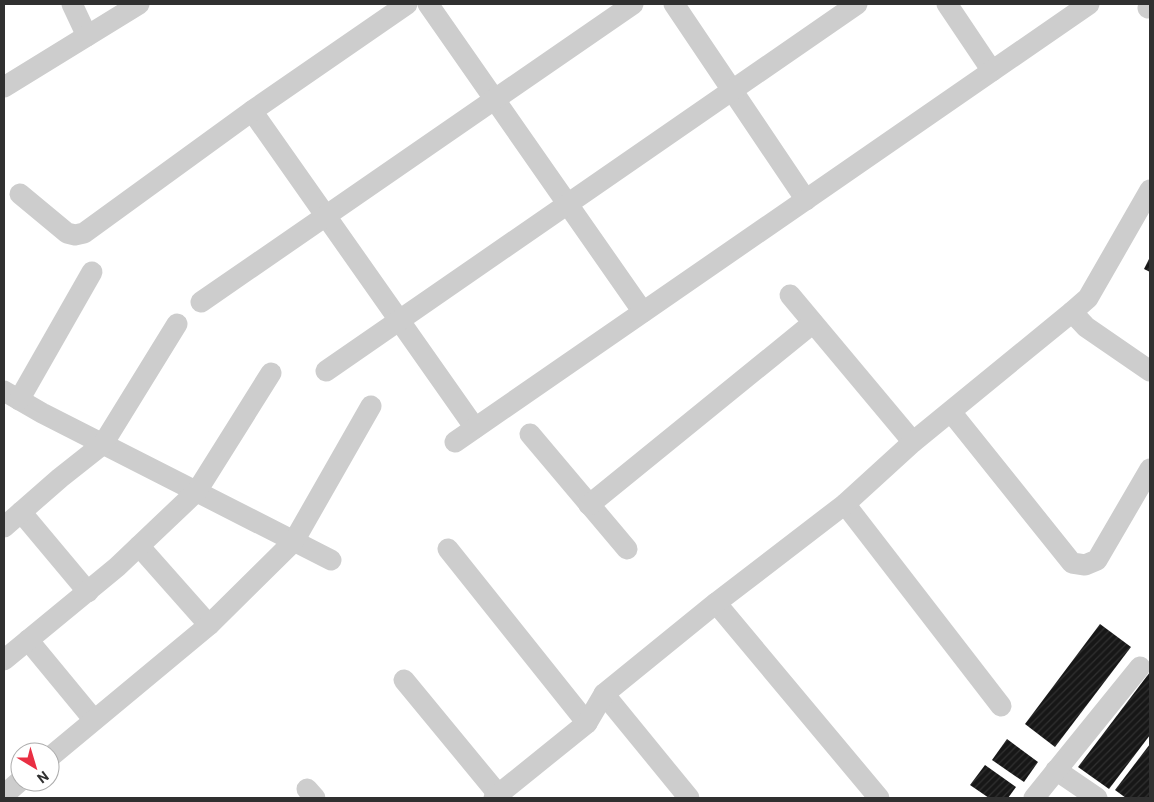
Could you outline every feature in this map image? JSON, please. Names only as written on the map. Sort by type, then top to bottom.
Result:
[{"type":"street","points":[[72,4],[87,36]]},
{"type":"street","points":[[4,87],[139,4]]},
{"type":"street","points":[[20,194],[67,233],[75,235],[84,233],[252,111],[406,4]]},
{"type":"street","points":[[428,4],[643,312]]},
{"type":"street","points":[[201,302],[633,4]]},
{"type":"street","points":[[674,4],[806,200]]},
{"type":"street","points":[[326,371],[857,4]]},
{"type":"street","points":[[947,4],[992,71]]},
{"type":"street","points":[[455,442],[1089,4]]},
{"type":"street","points":[[252,111],[476,428]]},
{"type":"street","points":[[404,680],[506,794],[587,723],[604,694],[716,603],[845,504],[913,442],[1088,298],[1150,190]]},
{"type":"street","points":[[92,272],[12,395],[42,413],[331,560]]},
{"type":"street","points":[[790,295],[913,442]]},
{"type":"street","points":[[1072,312],[1086,327],[1150,371]]},
{"type":"street","points":[[589,504],[813,323]]},
{"type":"street","points":[[4,527],[60,478],[103,444],[177,324]]},
{"type":"street","points":[[4,660],[117,567],[197,492],[271,373]]},
{"type":"street","points":[[60,749],[209,625],[294,541],[371,406]]},
{"type":"street","points":[[951,412],[1072,563],[1085,566],[1097,560],[1150,469]]},
{"type":"street","points":[[530,434],[627,549]]},
{"type":"street","points":[[845,504],[1001,706]]},
{"type":"street","points":[[22,512],[88,592]]},
{"type":"street","points":[[139,546],[209,625]]},
{"type":"street","points":[[448,549],[587,723]]},
{"type":"street","points":[[716,603],[879,798]]},
{"type":"street","points":[[28,640],[94,720]]},
{"type":"street","points":[[1034,798],[1140,667]]},
{"type":"street","points":[[604,694],[689,798]]},
{"type":"street","points":[[1056,770],[1097,798]]},
{"type":"building","points":[[1150,257],[1150,272],[1144,269]]},
{"type":"building","points":[[1100,624],[1131,647],[1055,747],[1025,724]]},
{"type":"building","points":[[1150,672],[1150,735],[1109,789],[1078,767]]},
{"type":"building","points":[[1007,739],[1038,762],[1024,782],[992,760]]},
{"type":"building","points":[[1150,744],[1150,798],[1126,798],[1115,790]]},
{"type":"building","points":[[985,765],[1016,787],[1008,798],[989,798],[970,785]]}]
